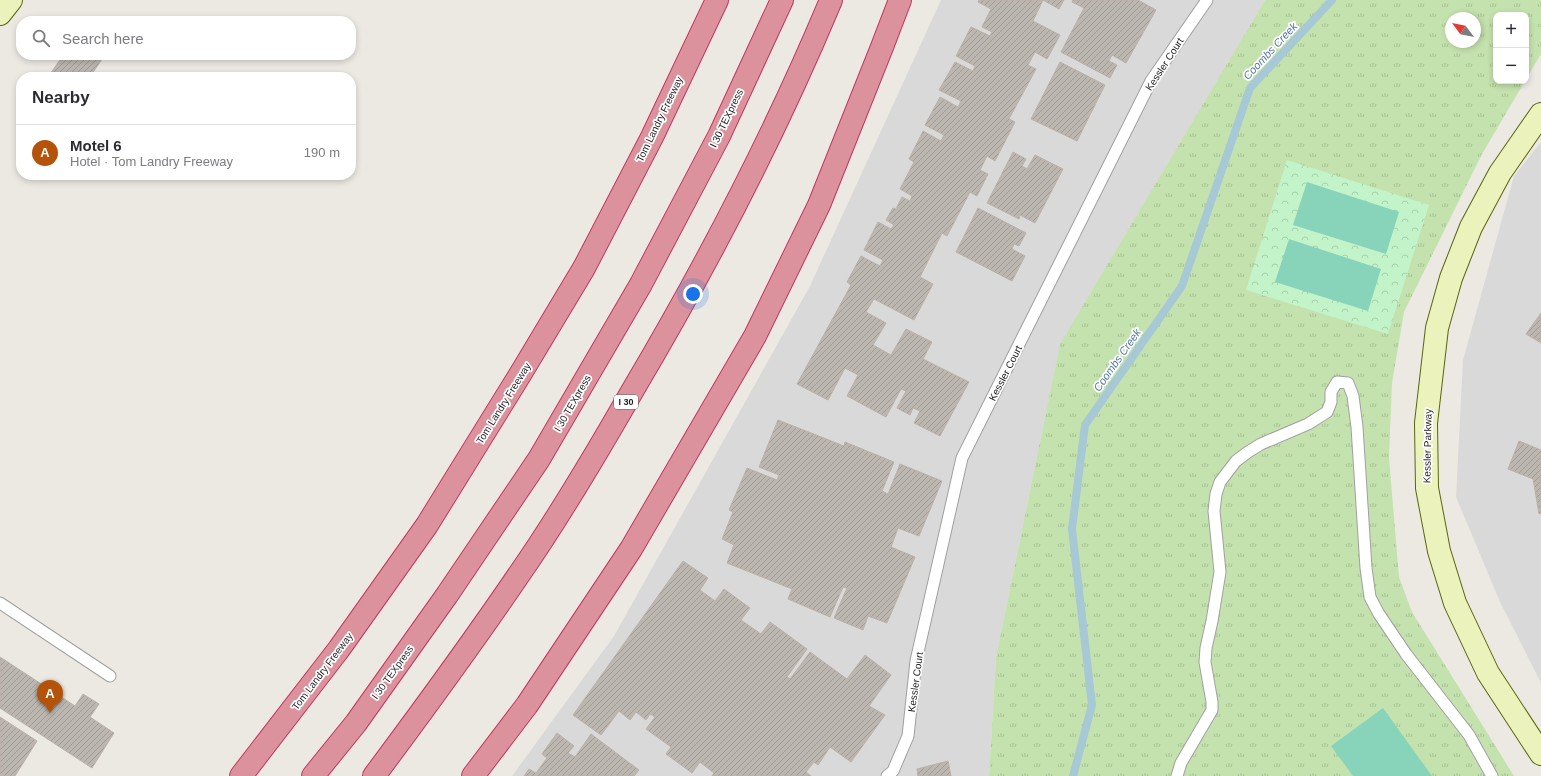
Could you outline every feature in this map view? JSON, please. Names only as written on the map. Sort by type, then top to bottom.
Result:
[{"type":"highway","name":"Tom Landry Freeway","points":[[241,776],[340,648],[427,525],[525,366],[584,268],[652,136],[717,0]]},
{"type":"highway","name":"I 30 TEXpress","points":[[314,776],[356,723],[447,596],[539,459],[641,284],[719,136],[782,0]]},
{"type":"highway","name":"I 30","points":[[374,776],[435,695],[521,572],[606,437],[680,311],[748,180],[831,0]]},
{"type":"highway","points":[[473,776],[527,705],[631,549],[755,336],[819,205],[900,0]]},
{"type":"street","points":[[0,14],[11,0]]},
{"type":"street","name":"Kessler Parkway","points":[[1541,114],[1500,173],[1471,227],[1450,278],[1437,328],[1426,423],[1427,488],[1439,551],[1455,603],[1488,673],[1541,754]]},
{"type":"lane","name":"Kessler Court","points":[[887,776],[893,771],[908,736],[916,661],[962,458],[1152,81],[1207,0]]},
{"type":"lane","points":[[1177,776],[1181,762],[1212,710],[1212,702],[1204,662],[1214,613],[1220,572],[1214,511],[1216,494],[1220,482],[1236,461],[1248,452],[1261,444],[1308,424],[1327,412],[1331,402],[1331,392],[1337,382],[1348,382],[1353,396],[1361,465],[1370,597],[1379,614],[1406,654],[1469,735],[1492,776]]},
{"type":"lane","points":[[0,603],[110,676]]},
{"type":"shaded area","points":[[941,0],[1265,0],[1060,345],[996,657],[989,776],[512,776],[614,636],[810,286]]},
{"type":"shaded area","points":[[1541,142],[1541,683],[1500,602],[1456,497],[1463,360],[1514,176]]},
{"type":"green space","points":[[1265,0],[1541,0],[1541,54],[1529,74],[1529,12],[1493,12],[1493,84],[1523,84],[1482,154],[1404,312],[1392,383],[1389,458],[1399,577],[1412,612],[1514,776],[989,776],[996,657],[1060,344]]},
{"type":"green space","points":[[1287,160],[1429,205],[1388,334],[1246,290]]},
{"type":"green space","points":[[1307,182],[1399,212],[1386,254],[1293,225]]},
{"type":"green space","points":[[1289,239],[1381,269],[1368,311],[1275,282]]},
{"type":"green space","points":[[1383,708],[1432,776],[1353,776],[1331,746]]},
{"type":"building","points":[[979,0],[1043,0],[1033,21],[1060,35],[1047,59],[1035,52],[1028,65],[1036,69],[1009,119],[1015,122],[995,161],[987,156],[980,170],[988,174],[977,196],[970,192],[947,236],[942,233],[920,277],[933,284],[914,320],[874,299],[866,312],[886,323],[873,345],[891,355],[906,329],[932,342],[923,359],[969,382],[940,436],[914,423],[920,411],[913,408],[910,415],[897,408],[906,391],[901,389],[886,417],[847,396],[858,375],[845,368],[828,400],[797,384],[851,285],[847,282],[861,256],[880,266],[883,260],[864,250],[878,222],[891,229],[894,225],[886,220],[893,208],[896,209],[902,197],[910,201],[912,196],[900,189],[914,162],[909,159],[923,131],[941,141],[944,135],[925,125],[940,97],[958,107],[961,101],[939,90],[955,62],[973,71],[975,66],[956,56],[971,27],[990,36],[992,32],[982,27],[991,9],[978,2]]},
{"type":"building","points":[[1043,0],[1064,0],[1059,9]]},
{"type":"building","points":[[1073,0],[1138,0],[1156,10],[1126,63],[1112,55],[1109,61],[1117,65],[1110,78],[1061,52],[1084,8],[1072,2]]},
{"type":"building","points":[[60,60],[101,60],[93,72],[52,72]]},
{"type":"building","points":[[1060,62],[1105,85],[1077,141],[1031,119]]},
{"type":"building","points":[[1013,152],[1026,159],[1022,166],[1027,169],[1035,155],[1063,169],[1035,223],[1020,215],[1019,219],[987,203]]},
{"type":"building","points":[[978,208],[1026,233],[1019,246],[1014,244],[1012,249],[1025,256],[1012,281],[956,252]]},
{"type":"building","points":[[1541,313],[1541,343],[1526,334]]},
{"type":"building","points":[[778,420],[844,446],[845,442],[894,462],[882,491],[888,494],[900,464],[942,481],[919,536],[898,528],[891,547],[915,557],[887,623],[868,616],[863,630],[834,618],[847,588],[843,587],[830,617],[788,599],[792,589],[727,563],[734,545],[722,539],[733,512],[729,510],[747,468],[777,480],[779,475],[759,467]]},
{"type":"building","points":[[1519,441],[1541,450],[1541,513],[1539,514],[1533,479],[1508,469]]},
{"type":"building","points":[[683,561],[708,578],[700,590],[715,601],[724,589],[750,608],[741,620],[761,634],[770,622],[807,649],[787,677],[790,679],[810,652],[847,679],[865,655],[891,675],[869,706],[885,715],[851,762],[830,747],[818,765],[814,762],[806,772],[811,776],[712,776],[714,773],[700,762],[692,773],[666,754],[671,747],[646,729],[655,717],[650,714],[646,720],[636,712],[630,720],[619,711],[601,735],[573,715]]},
{"type":"building","points":[[0,657],[75,706],[83,694],[99,704],[90,717],[114,733],[92,768],[0,708]]},
{"type":"building","points":[[0,717],[37,741],[15,776],[0,776]]},
{"type":"building","points":[[557,733],[574,746],[568,753],[575,757],[591,734],[639,770],[634,776],[524,776],[529,769],[536,773],[547,758],[542,754]]},
{"type":"building","points":[[948,761],[951,776],[918,776],[917,769]]},
{"type":"waterway","name":"Coombs Creek","points":[[1073,776],[1092,705],[1072,529],[1085,425],[1182,286],[1250,88],[1332,0]]},
{"type":"place","name":"Motel 6","points":[[50,713]]}]
